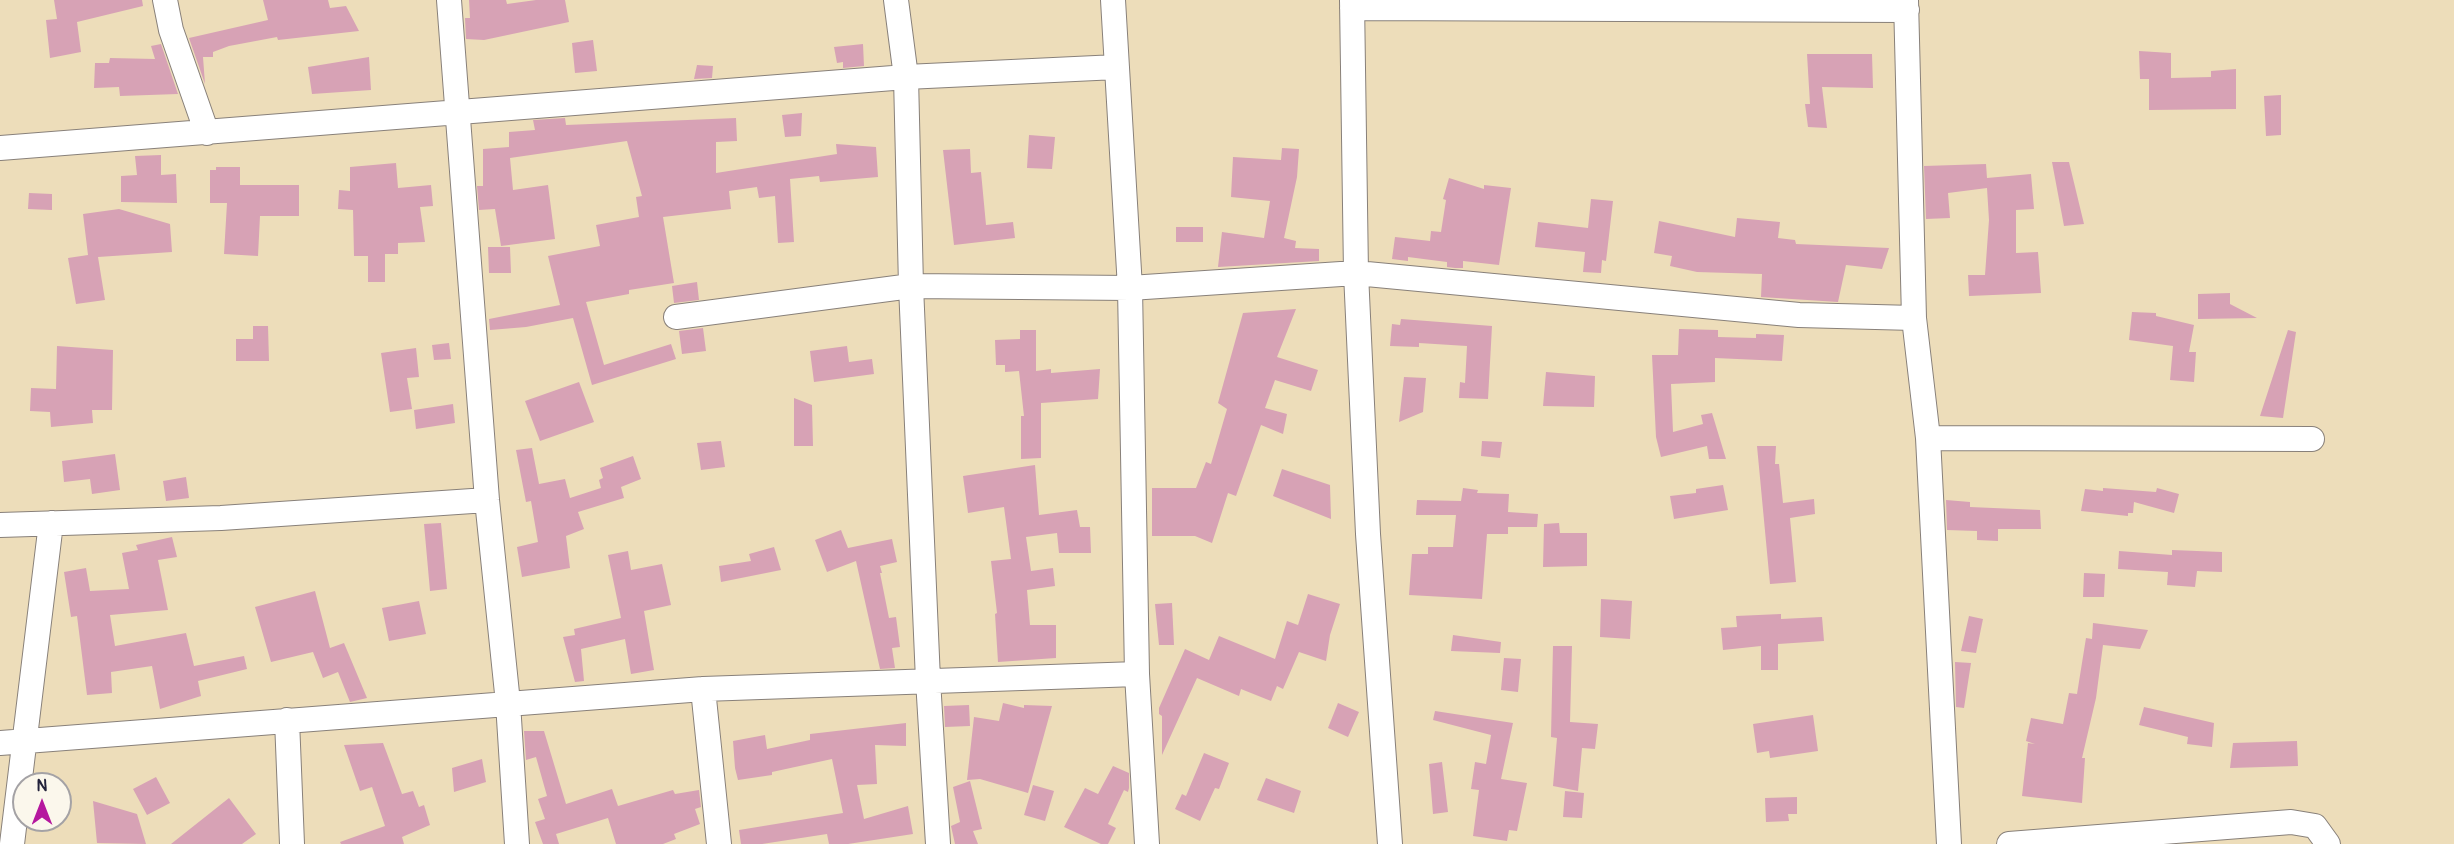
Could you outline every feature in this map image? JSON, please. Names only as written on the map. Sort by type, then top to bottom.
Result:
[{"type":"street","points":[[165,0],[171,30],[207,133]]},
{"type":"street","points":[[449,0],[487,501],[508,703],[517,844]]},
{"type":"street","points":[[896,0],[906,78],[911,286],[928,680],[938,844]]},
{"type":"street","points":[[1113,0],[1130,288],[1137,674],[1147,844]]},
{"type":"street","points":[[1390,844],[1368,534],[1356,273],[1352,4],[1906,5],[1914,318],[1928,438],[1949,844]]},
{"type":"street","points":[[0,148],[906,78],[1117,67]]},
{"type":"street","points":[[676,317],[911,286],[1130,288],[1356,273],[1799,315],[1914,318]]},
{"type":"street","points":[[1928,438],[2312,439]]},
{"type":"street","points":[[0,525],[221,518],[487,501]]},
{"type":"street","points":[[12,844],[12,743],[51,523]]},
{"type":"street","points":[[12,743],[703,689],[1137,674]]},
{"type":"street","points":[[703,689],[719,844]]},
{"type":"street","points":[[287,720],[292,844]]},
{"type":"street","points":[[2009,844],[2291,822],[2315,826],[2328,844]]},
{"type":"building","points":[[54,0],[142,0],[143,6],[77,22],[81,52],[50,58],[46,20],[57,19]]},
{"type":"building","points":[[263,0],[328,0],[330,8],[346,6],[359,31],[278,40],[277,37],[229,46],[213,52],[213,57],[203,57],[205,84],[189,38],[268,20]]},
{"type":"building","points":[[469,0],[506,0],[507,4],[536,0],[565,0],[569,22],[484,40],[466,39],[465,18],[470,18]]},
{"type":"building","points":[[593,40],[597,71],[575,73],[572,43]]},
{"type":"building","points":[[161,44],[178,94],[120,96],[119,87],[94,88],[95,63],[109,63],[110,58],[155,59],[151,46]]},
{"type":"building","points":[[863,44],[864,66],[843,68],[843,62],[837,63],[834,47]]},
{"type":"building","points":[[2139,51],[2171,53],[2171,78],[2211,77],[2211,71],[2236,69],[2236,109],[2149,110],[2149,79],[2140,79]]},
{"type":"building","points":[[1807,54],[1872,54],[1873,88],[1822,87],[1827,128],[1808,127],[1805,104],[1810,104]]},
{"type":"building","points":[[369,57],[371,90],[312,94],[308,67]]},
{"type":"building","points":[[697,65],[713,66],[712,78],[694,79]]},
{"type":"building","points":[[2281,95],[2281,135],[2266,136],[2264,96]]},
{"type":"building","points":[[802,113],[801,136],[785,137],[782,115]]},
{"type":"building","points":[[565,118],[566,125],[736,118],[737,141],[716,142],[716,173],[837,154],[836,144],[876,147],[878,177],[820,182],[819,176],[790,179],[794,242],[778,243],[775,196],[759,198],[757,187],[729,191],[731,209],[663,217],[674,283],[629,290],[629,294],[586,302],[604,365],[671,344],[676,359],[592,385],[573,318],[526,327],[490,330],[489,319],[560,305],[548,256],[600,246],[596,225],[639,217],[636,197],[642,196],[627,141],[510,158],[513,190],[548,185],[555,239],[501,246],[495,209],[479,210],[477,186],[483,186],[483,149],[509,147],[509,132],[535,130],[533,120]]},
{"type":"building","points":[[1029,135],[1055,137],[1052,169],[1027,168]]},
{"type":"building","points":[[1282,148],[1299,149],[1297,177],[1284,238],[1296,241],[1295,248],[1319,249],[1319,261],[1218,267],[1222,232],[1264,238],[1270,201],[1231,197],[1233,157],[1281,160]]},
{"type":"building","points":[[970,149],[971,173],[981,172],[986,225],[1013,222],[1015,238],[954,245],[943,150]]},
{"type":"building","points":[[161,155],[161,175],[176,174],[177,203],[121,202],[121,176],[137,175],[135,156]]},
{"type":"building","points":[[2052,162],[2069,162],[2084,224],[2064,226]]},
{"type":"building","points":[[396,163],[398,188],[431,185],[433,206],[420,207],[425,242],[398,243],[398,254],[385,254],[385,282],[368,282],[368,256],[354,256],[353,210],[338,209],[339,190],[350,191],[350,167]]},
{"type":"building","points":[[1986,164],[1987,178],[2031,174],[2034,209],[2016,210],[2016,253],[2038,252],[2041,293],[1969,296],[1968,275],[1985,275],[1989,220],[1987,188],[1948,193],[1950,218],[1926,219],[1924,166]]},
{"type":"building","points":[[216,167],[240,167],[240,185],[299,185],[299,216],[260,216],[258,256],[224,254],[227,203],[210,203],[210,170],[216,170]]},
{"type":"building","points":[[1449,178],[1484,189],[1484,185],[1511,188],[1499,265],[1463,261],[1463,268],[1455,268],[1447,267],[1447,262],[1408,257],[1408,261],[1392,259],[1395,237],[1430,241],[1431,231],[1441,232],[1446,200],[1443,199]]},
{"type":"building","points":[[29,193],[52,194],[52,210],[28,209]]},
{"type":"building","points":[[1591,199],[1613,201],[1606,261],[1602,260],[1601,273],[1583,272],[1585,252],[1535,247],[1538,222],[1588,228]]},
{"type":"building","points":[[119,209],[170,224],[172,252],[98,257],[105,300],[76,304],[68,258],[88,255],[83,214]]},
{"type":"building","points":[[1737,218],[1780,222],[1778,238],[1795,240],[1796,244],[1889,248],[1882,269],[1846,265],[1838,302],[1761,297],[1762,274],[1697,272],[1670,266],[1672,256],[1654,253],[1659,221],[1735,237]]},
{"type":"building","points":[[1176,227],[1203,227],[1203,242],[1176,242]]},
{"type":"building","points":[[488,247],[510,247],[511,273],[489,273]]},
{"type":"building","points":[[697,282],[699,300],[674,303],[672,286]]},
{"type":"building","points":[[2230,293],[2230,304],[2257,318],[2198,319],[2198,294]]},
{"type":"building","points":[[1296,309],[1277,357],[1318,370],[1311,391],[1275,380],[1265,408],[1287,414],[1283,434],[1261,425],[1236,496],[1228,493],[1212,543],[1195,536],[1152,536],[1152,488],[1196,488],[1206,462],[1211,464],[1227,409],[1218,403],[1243,313]]},
{"type":"building","points":[[2132,312],[2156,313],[2156,316],[2194,325],[2189,352],[2196,352],[2194,382],[2170,380],[2173,346],[2129,340]]},
{"type":"building","points":[[1401,319],[1492,326],[1488,399],[1459,398],[1460,382],[1465,383],[1467,346],[1419,343],[1419,347],[1390,346],[1392,324],[1400,325]]},
{"type":"building","points":[[253,326],[268,326],[269,361],[236,361],[236,339],[253,339]]},
{"type":"building","points":[[703,328],[706,351],[682,354],[679,331]]},
{"type":"building","points":[[1679,329],[1718,330],[1718,337],[1756,338],[1756,334],[1784,335],[1782,361],[1715,358],[1715,382],[1671,384],[1673,432],[1703,424],[1701,415],[1712,413],[1726,459],[1709,459],[1707,446],[1661,457],[1656,437],[1652,355],[1678,355]]},
{"type":"building","points":[[1020,330],[1036,330],[1036,371],[1051,369],[1051,373],[1100,369],[1098,399],[1041,403],[1041,458],[1021,459],[1021,416],[1024,416],[1019,371],[1005,372],[1005,365],[996,365],[995,340],[1020,339]]},
{"type":"building","points":[[2288,330],[2296,332],[2283,418],[2260,416]]},
{"type":"building","points":[[449,343],[451,359],[434,360],[432,345]]},
{"type":"building","points":[[57,346],[113,350],[112,410],[92,410],[93,423],[51,427],[50,412],[30,411],[31,388],[56,389]]},
{"type":"building","points":[[847,346],[849,362],[872,359],[874,374],[814,382],[810,351]]},
{"type":"building","points":[[416,348],[419,377],[407,378],[412,409],[390,412],[381,353]]},
{"type":"building","points":[[1546,372],[1595,376],[1594,407],[1543,406]]},
{"type":"building","points":[[1404,377],[1426,378],[1423,412],[1399,422]]},
{"type":"building","points":[[579,382],[594,422],[540,441],[525,401]]},
{"type":"building","points":[[794,398],[812,405],[813,446],[794,446]]},
{"type":"building","points":[[453,404],[455,423],[416,429],[414,410]]},
{"type":"building","points":[[721,441],[725,467],[701,470],[697,443]]},
{"type":"building","points":[[1482,441],[1502,442],[1500,458],[1481,456]]},
{"type":"building","points":[[1757,446],[1776,446],[1775,464],[1779,464],[1783,503],[1814,499],[1815,514],[1790,518],[1796,582],[1770,584]]},
{"type":"building","points":[[532,448],[539,484],[565,479],[570,498],[601,488],[599,480],[603,478],[600,468],[633,456],[641,479],[621,487],[624,498],[578,512],[584,529],[566,536],[570,568],[522,577],[517,547],[538,542],[531,501],[526,502],[516,450]]},
{"type":"building","points":[[115,454],[120,490],[92,494],[90,479],[64,482],[62,461]]},
{"type":"building","points":[[1035,465],[1039,515],[1077,510],[1080,527],[1090,527],[1091,553],[1059,553],[1057,533],[1026,537],[1031,571],[1053,568],[1055,586],[1027,590],[1030,625],[1056,625],[1056,658],[998,662],[995,614],[997,613],[991,561],[1011,559],[1004,507],[968,513],[963,476]]},
{"type":"building","points":[[1282,469],[1330,485],[1331,519],[1273,496]]},
{"type":"building","points":[[186,477],[189,498],[166,501],[163,481]]},
{"type":"building","points":[[1723,485],[1728,510],[1674,519],[1670,496],[1696,493],[1696,489]]},
{"type":"building","points":[[1463,488],[1478,490],[1477,493],[1509,494],[1508,512],[1538,514],[1537,527],[1508,527],[1508,534],[1487,534],[1482,599],[1409,595],[1412,554],[1428,554],[1428,547],[1453,547],[1456,515],[1416,515],[1417,500],[1461,501]]},
{"type":"building","points":[[2103,488],[2156,492],[2157,488],[2179,494],[2174,513],[2134,502],[2133,513],[2128,513],[2128,516],[2081,511],[2085,489],[2103,491]]},
{"type":"building","points":[[1946,500],[1970,502],[1970,507],[2040,510],[2041,529],[1998,529],[1998,541],[1977,540],[1977,531],[1947,530]]},
{"type":"building","points":[[441,523],[447,589],[430,591],[424,524]]},
{"type":"building","points":[[1559,523],[1560,533],[1587,533],[1587,566],[1543,567],[1544,524]]},
{"type":"building","points":[[841,530],[848,548],[892,539],[897,562],[880,566],[882,573],[880,573],[889,618],[896,617],[900,647],[892,648],[895,668],[880,669],[856,561],[827,572],[815,540]]},
{"type":"building","points":[[172,537],[177,557],[158,560],[168,610],[110,615],[115,646],[186,633],[194,666],[244,656],[247,669],[198,681],[201,696],[160,709],[152,666],[111,672],[112,693],[87,695],[77,616],[71,617],[64,572],[86,568],[90,591],[129,589],[122,553],[138,550],[136,545]]},
{"type":"building","points":[[774,547],[781,570],[721,582],[719,566],[751,561],[749,554]]},
{"type":"building","points":[[2172,550],[2222,552],[2222,572],[2197,571],[2195,587],[2167,585],[2168,572],[2118,569],[2119,551],[2172,555]]},
{"type":"building","points":[[628,551],[631,570],[662,564],[671,605],[644,611],[654,670],[631,674],[625,639],[581,649],[584,681],[575,682],[563,637],[575,635],[574,629],[621,618],[608,555]]},
{"type":"building","points":[[2084,573],[2105,574],[2104,597],[2083,597]]},
{"type":"building","points":[[315,591],[330,648],[344,643],[367,698],[350,702],[338,672],[323,678],[313,652],[271,662],[255,607]]},
{"type":"building","points":[[1308,594],[1340,604],[1330,635],[1326,661],[1299,652],[1283,689],[1277,686],[1271,701],[1241,689],[1239,696],[1197,678],[1162,755],[1162,716],[1159,714],[1159,708],[1185,649],[1209,660],[1219,636],[1275,659],[1287,621],[1298,625]]},
{"type":"building","points":[[1601,599],[1632,601],[1630,639],[1600,637]]},
{"type":"building","points":[[419,601],[426,634],[389,641],[382,608]]},
{"type":"building","points":[[1172,603],[1174,645],[1159,645],[1155,604]]},
{"type":"building","points":[[1781,614],[1781,619],[1822,617],[1824,641],[1778,644],[1778,670],[1761,670],[1761,646],[1723,650],[1721,628],[1737,627],[1736,616]]},
{"type":"building","points":[[1969,616],[1983,619],[1976,653],[1961,651]]},
{"type":"building","points":[[2093,623],[2148,630],[2140,649],[2103,645],[2096,698],[2082,758],[2085,758],[2082,803],[2022,796],[2028,743],[2035,744],[2026,741],[2031,718],[2063,724],[2069,693],[2077,694],[2086,638],[2092,639]]},
{"type":"building","points":[[1453,635],[1501,642],[1500,653],[1451,651]]},
{"type":"building","points":[[1553,646],[1572,646],[1570,722],[1598,724],[1595,749],[1582,748],[1578,791],[1553,786],[1557,738],[1551,737]]},
{"type":"building","points":[[1504,658],[1521,659],[1518,692],[1501,690]]},
{"type":"building","points":[[1955,662],[1971,663],[1964,708],[1956,707]]},
{"type":"building","points":[[1003,703],[1024,708],[1024,705],[1052,706],[1028,793],[980,779],[967,780],[974,717],[999,721]]},
{"type":"building","points":[[1338,703],[1359,712],[1348,737],[1328,728]]},
{"type":"building","points":[[969,705],[970,726],[945,727],[944,706]]},
{"type":"building","points":[[2144,707],[2214,723],[2212,747],[2187,744],[2188,737],[2139,725]]},
{"type":"building","points":[[1435,711],[1513,723],[1501,779],[1527,783],[1517,831],[1509,830],[1507,841],[1473,836],[1479,790],[1471,789],[1475,762],[1486,764],[1491,735],[1433,720]]},
{"type":"building","points":[[1813,715],[1818,751],[1770,758],[1769,751],[1757,753],[1753,724]]},
{"type":"building","points":[[906,723],[906,746],[875,745],[877,784],[857,785],[864,819],[908,806],[913,834],[848,844],[829,844],[827,834],[762,844],[741,844],[739,830],[843,813],[832,759],[772,772],[772,775],[738,780],[733,741],[765,735],[767,749],[810,740],[810,734]]},
{"type":"building","points":[[524,731],[544,731],[566,804],[612,789],[618,806],[673,790],[675,794],[699,790],[701,807],[695,809],[700,824],[674,834],[676,839],[663,844],[616,844],[608,818],[556,834],[559,844],[543,844],[535,822],[545,819],[538,799],[547,796],[536,757],[526,760]]},
{"type":"building","points":[[2297,741],[2298,766],[2230,768],[2233,743]]},
{"type":"building","points":[[383,743],[402,794],[413,791],[419,807],[424,805],[430,825],[402,837],[404,844],[341,844],[340,842],[385,826],[372,787],[360,791],[344,745]]},
{"type":"building","points":[[1204,753],[1229,763],[1219,789],[1215,788],[1200,821],[1175,809],[1182,794],[1186,796]]},
{"type":"building","points":[[482,759],[486,782],[454,792],[452,768]]},
{"type":"building","points":[[1442,762],[1448,812],[1433,814],[1429,764]]},
{"type":"building","points":[[1113,766],[1129,773],[1129,788],[1128,792],[1124,790],[1108,824],[1116,828],[1108,844],[1101,844],[1064,827],[1085,788],[1098,794]]},
{"type":"building","points":[[156,777],[170,803],[147,815],[133,789]]},
{"type":"building","points":[[1266,778],[1301,791],[1294,813],[1257,800]]},
{"type":"building","points":[[970,781],[982,829],[973,831],[978,844],[955,844],[951,826],[960,822],[953,787]]},
{"type":"building","points":[[1033,785],[1054,791],[1045,821],[1024,815]]},
{"type":"building","points":[[1565,791],[1584,793],[1582,818],[1563,817]]},
{"type":"building","points":[[1797,797],[1797,814],[1788,814],[1789,821],[1766,822],[1765,798]]},
{"type":"building","points":[[229,798],[256,834],[242,844],[171,844]]},
{"type":"building","points":[[93,801],[137,814],[146,844],[97,843]]}]
